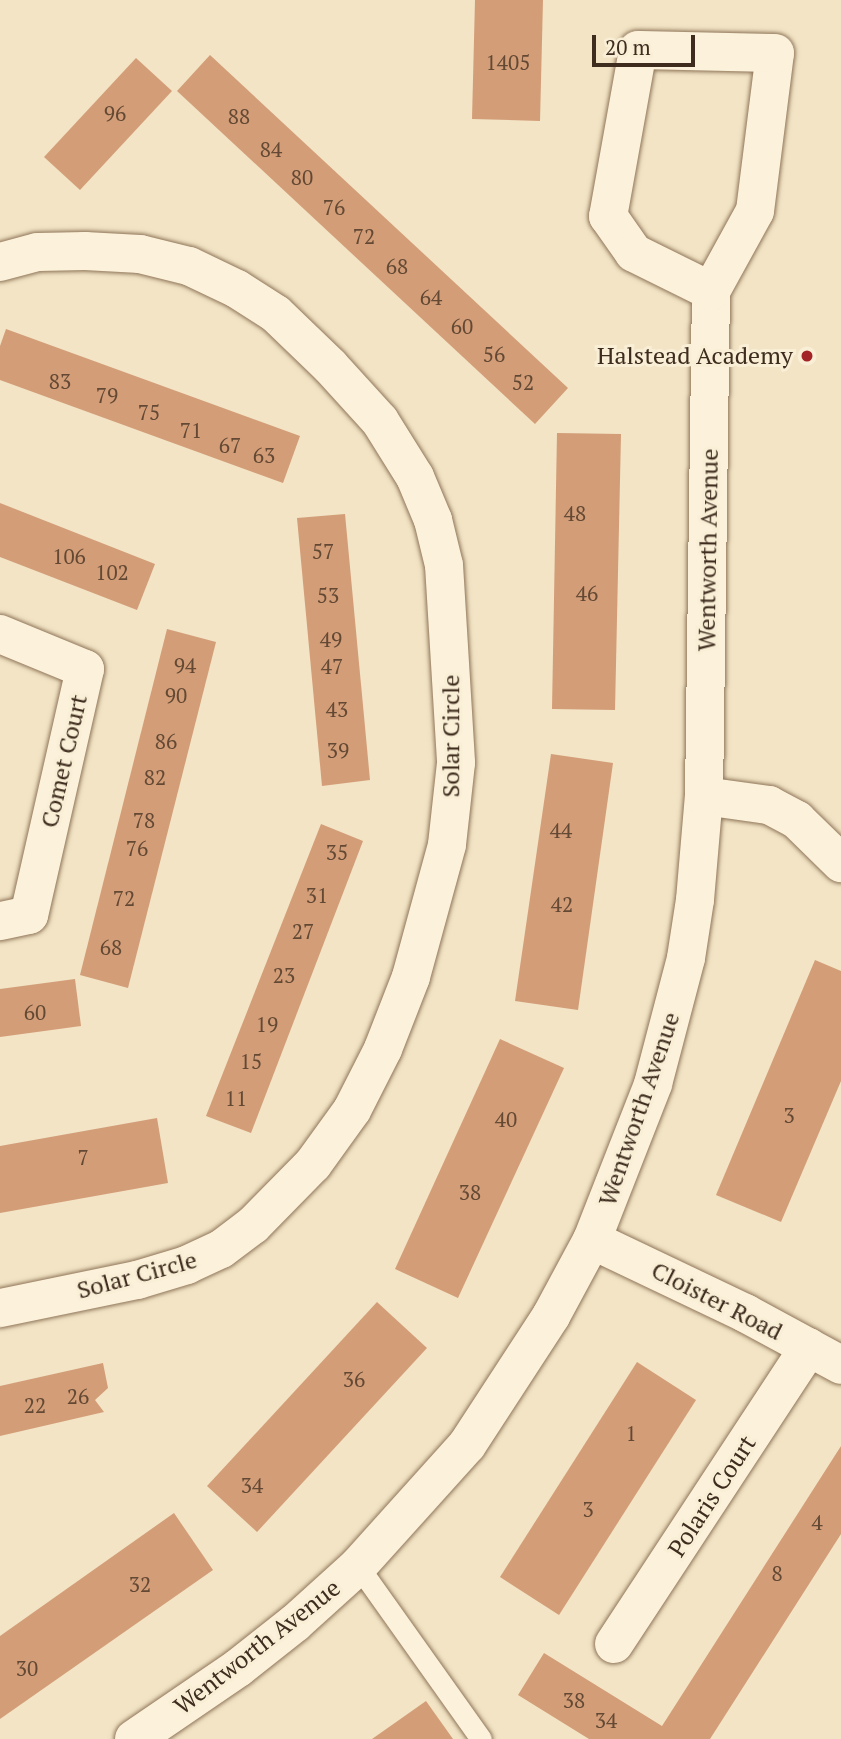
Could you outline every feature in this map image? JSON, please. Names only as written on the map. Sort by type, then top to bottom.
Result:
[{"type":"street","name":"Wentworth Avenue","points":[[134,1739],[238,1668],[295,1623],[358,1566],[467,1444],[551,1316],[592,1240],[648,1097],[672,1018],[695,900],[704,796],[711,291],[755,211],[775,53],[638,50],[608,216],[634,253],[711,291]]},
{"type":"street","name":"Solar Circle","points":[[0,262],[38,252],[85,251],[140,254],[189,266],[237,289],[276,314],[330,366],[380,421],[415,477],[433,520],[444,565],[456,763],[447,845],[411,978],[383,1049],[358,1098],[313,1164],[253,1225],[221,1249],[187,1265],[137,1280],[0,1308]]},
{"type":"street","name":"Comet Court","points":[[0,634],[85,669],[29,915],[0,921]]},
{"type":"street","points":[[704,796],[769,805],[797,820],[841,863]]},
{"type":"street","name":"Cloister Road","points":[[592,1240],[825,1356]]},
{"type":"street","name":"Polaris Court","points":[[614,1644],[825,1356]]},
{"type":"lane","points":[[358,1566],[481,1739]]},
{"type":"building","points":[[475,0],[543,0],[540,121],[472,119]]},
{"type":"building","points":[[210,55],[568,388],[535,424],[177,91]]},
{"type":"building","points":[[136,58],[172,91],[80,190],[44,157]]},
{"type":"building","points":[[6,329],[300,436],[283,483],[0,380],[0,346]]},
{"type":"building","points":[[557,433],[621,434],[615,710],[552,709]]},
{"type":"building","points":[[0,503],[155,564],[137,610],[0,557]]},
{"type":"building","points":[[345,514],[370,780],[322,786],[297,518]]},
{"type":"building","points":[[167,629],[216,642],[128,988],[80,975]]},
{"type":"building","points":[[551,754],[613,763],[578,1010],[515,1001]]},
{"type":"building","points":[[321,824],[363,841],[251,1133],[206,1116]]},
{"type":"building","points":[[815,960],[841,971],[841,1081],[781,1222],[716,1195]]},
{"type":"building","points":[[75,979],[81,1026],[0,1037],[0,989]]},
{"type":"building","points":[[500,1039],[564,1068],[458,1298],[395,1269]]},
{"type":"building","points":[[157,1118],[168,1183],[0,1213],[0,1146]]},
{"type":"building","points":[[377,1302],[427,1348],[257,1532],[207,1486]]},
{"type":"building","points":[[637,1362],[696,1400],[559,1615],[500,1577]]},
{"type":"building","points":[[103,1363],[108,1388],[95,1400],[104,1412],[0,1436],[0,1386]]},
{"type":"building","points":[[841,1446],[841,1534],[710,1739],[589,1739],[518,1695],[544,1653],[662,1726]]},
{"type":"building","points":[[174,1513],[213,1570],[0,1719],[0,1636]]},
{"type":"building","points":[[426,1701],[453,1739],[372,1739]]},
{"type":"place","name":"Halstead Academy","points":[[807,356]]}]
